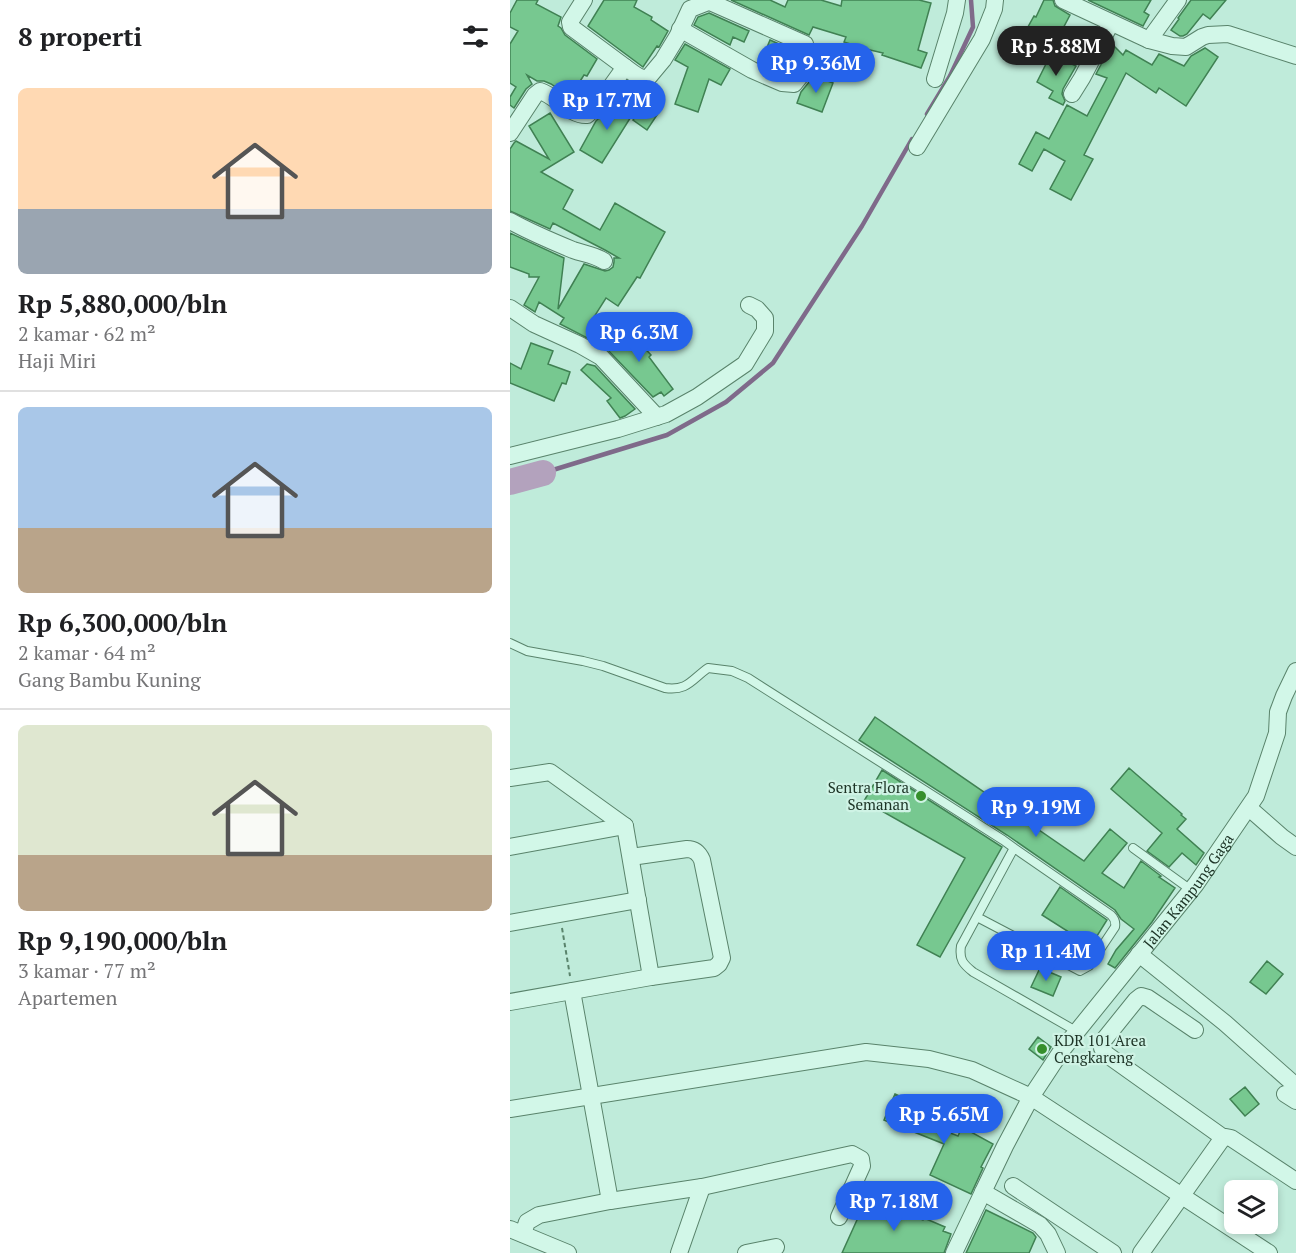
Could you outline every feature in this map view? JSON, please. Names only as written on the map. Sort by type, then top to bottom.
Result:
[{"type":"street","points":[[584,0],[570,22],[571,27],[625,67],[644,78],[648,78],[663,60],[690,9],[711,1],[805,44]]},
{"type":"street","points":[[935,79],[956,13],[957,0]]},
{"type":"street","points":[[916,147],[982,39],[994,9],[995,0]]},
{"type":"street","points":[[1063,0],[1149,40],[1181,48],[1209,35],[1228,34],[1296,56]]},
{"type":"street","points":[[1149,40],[1178,0]]},
{"type":"street","points":[[1072,94],[1111,22]]},
{"type":"street","points":[[680,30],[730,59],[782,83],[794,84],[802,74]]},
{"type":"street","points":[[510,133],[540,91],[578,114],[586,115],[597,106],[625,67]]},
{"type":"street","points":[[510,221],[536,235],[594,255],[604,261]]},
{"type":"street","points":[[510,456],[657,417],[697,397],[745,364],[765,331],[765,318],[757,309],[749,305]]},
{"type":"street","points":[[510,308],[534,324],[602,357],[657,417]]},
{"type":"street","name":"Jalan Kampung Gaga","points":[[954,1253],[1031,1097],[1076,1031],[1191,890],[1256,796],[1276,733],[1278,712],[1296,671]]},
{"type":"street","points":[[510,778],[550,772],[625,825],[651,977]]},
{"type":"street","points":[[1248,808],[1296,847]]},
{"type":"street","points":[[510,847],[625,825]]},
{"type":"street","points":[[510,1002],[714,968],[719,964],[722,958],[702,860],[698,854],[694,850],[687,849],[631,857]]},
{"type":"street","points":[[510,923],[638,900]]},
{"type":"street","points":[[1139,954],[1225,1023],[1292,1094]]},
{"type":"street","points":[[572,991],[610,1201]]},
{"type":"street","points":[[1195,1030],[1148,998],[1141,996],[1103,1041],[1102,1048],[1106,1054],[1224,1138],[1231,1138],[1296,1181]]},
{"type":"street","points":[[510,1109],[866,1052],[929,1059],[972,1070],[1031,1097],[1269,1253]]},
{"type":"street","points":[[1141,1253],[1224,1138]]},
{"type":"street","points":[[568,1253],[517,1232],[539,1215],[702,1187],[852,1154],[861,1159],[862,1166],[840,1217]]},
{"type":"street","points":[[1012,1186],[1113,1253]]},
{"type":"street","points":[[679,1253],[702,1187]]},
{"type":"street","points":[[983,1192],[1040,1225],[1048,1234],[1057,1253]]},
{"type":"street","points":[[746,1253],[776,1247]]},
{"type":"lane","points":[[510,643],[527,651],[583,661],[665,688],[684,687],[708,668],[732,671],[748,678],[1003,840],[1111,915],[1116,922],[1089,966],[1080,971],[977,917]]},
{"type":"lane","points":[[1133,848],[1191,890]]},
{"type":"lane","points":[[1014,849],[961,946],[959,955],[964,966],[973,972],[1076,1031]]},
{"type":"path","points":[[560,914],[572,991]]},
{"type":"building","points":[[517,0],[538,0],[536,4],[561,17],[558,26],[565,35],[597,59],[570,97],[551,84],[537,81],[527,75],[532,84],[514,108],[510,105],[510,97],[516,87],[510,83],[510,44],[518,31],[510,27],[510,13]]},
{"type":"building","points":[[604,0],[637,0],[634,7],[652,17],[651,20],[668,31],[643,67],[588,26]]},
{"type":"building","points":[[731,0],[770,0],[785,7],[788,0],[821,0],[841,6],[842,0],[919,0],[931,3],[918,50],[927,53],[921,68],[882,55],[883,53],[844,42],[846,37],[813,27],[809,35]]},
{"type":"building","points":[[1044,0],[1053,0],[1055,6],[1070,15],[1060,34],[1051,30],[1043,46],[1023,36]]},
{"type":"building","points":[[1088,0],[1151,0],[1144,12],[1149,15],[1143,26]]},
{"type":"building","points":[[1191,0],[1226,0],[1210,19],[1203,14],[1187,34],[1180,36],[1171,30]]},
{"type":"building","points":[[709,13],[749,31],[744,42],[733,37],[730,45],[694,25],[698,17]]},
{"type":"building","points":[[770,40],[799,53],[789,73],[761,62]]},
{"type":"building","points":[[685,44],[730,69],[721,85],[709,79],[698,112],[675,104],[688,67],[675,60]]},
{"type":"building","points":[[1112,44],[1123,55],[1126,50],[1152,65],[1159,54],[1184,66],[1191,56],[1205,48],[1218,57],[1186,106],[1159,88],[1156,93],[1126,73],[1084,155],[1093,159],[1071,200],[1050,189],[1065,161],[1044,149],[1032,171],[1019,164],[1036,132],[1049,139],[1067,105],[1087,116],[1107,78],[1096,74]]},
{"type":"building","points":[[1051,54],[1076,66],[1063,89],[1062,94],[1065,101],[1063,105],[1049,98],[1053,91],[1037,82]]},
{"type":"building","points":[[812,75],[833,83],[822,112],[797,103]]},
{"type":"building","points":[[647,99],[661,109],[647,130],[633,120]]},
{"type":"building","points":[[615,100],[634,112],[602,163],[580,150],[596,121]]},
{"type":"building","points":[[550,113],[574,152],[541,172],[573,190],[563,209],[600,230],[615,203],[665,232],[640,278],[637,277],[618,306],[606,298],[592,320],[603,330],[595,342],[560,324],[564,318],[539,302],[535,312],[524,305],[539,277],[529,277],[529,274],[510,267],[510,233],[564,258],[558,309],[584,264],[605,271],[613,267],[614,258],[619,258],[553,223],[550,229],[510,211],[510,149],[516,141],[549,159],[529,126]]},
{"type":"building","points":[[628,327],[642,342],[640,343],[651,355],[649,357],[673,389],[664,396],[661,392],[653,397],[605,347]]},
{"type":"building","points":[[531,343],[553,351],[548,364],[570,372],[566,384],[562,383],[554,401],[510,383],[510,363],[521,369]]},
{"type":"building","points":[[587,364],[595,366],[635,409],[620,418],[607,401],[611,398],[581,370]]},
{"type":"building","points":[[875,717],[1084,861],[1110,829],[1127,843],[1102,873],[1124,888],[1141,861],[1175,888],[1152,922],[1115,968],[1108,964],[1116,950],[1134,929],[1121,919],[1115,910],[1007,835],[859,740]]},
{"type":"building","points":[[1129,768],[1186,819],[1177,829],[1204,853],[1196,865],[1182,853],[1169,867],[1147,851],[1162,833],[1111,789]]},
{"type":"building","points":[[882,770],[1002,847],[940,957],[917,945],[965,858],[864,801]]},
{"type":"building","points":[[1060,887],[1107,920],[1092,944],[1089,942],[1077,962],[1061,952],[1072,934],[1042,915]]},
{"type":"building","points":[[1267,961],[1283,974],[1266,994],[1250,982]]},
{"type":"building","points":[[1040,968],[1061,977],[1053,996],[1031,987]]},
{"type":"building","name":"KDR 101 Area Cengkareng","points":[[1038,1037],[1051,1047],[1043,1060],[1029,1049]]},
{"type":"building","points":[[1245,1087],[1259,1104],[1245,1116],[1230,1099]]},
{"type":"building","points":[[895,1094],[935,1112],[930,1125],[958,1136],[962,1127],[993,1144],[971,1194],[930,1175],[944,1144],[884,1120]]},
{"type":"building","points":[[864,1195],[945,1227],[943,1231],[951,1234],[944,1253],[842,1253],[861,1211],[859,1210]]},
{"type":"building","points":[[986,1210],[1033,1233],[1036,1237],[1029,1253],[966,1253]]},
{"type":"waterway","points":[[927,114],[950,76],[973,27],[971,0]]},
{"type":"waterway","points":[[543,473],[667,435],[726,402],[773,363],[862,226],[912,139]]},
{"type":"waterway","points":[[510,482],[543,473]]},
{"type":"place","name":"Sentra Flora Semanan","points":[[921,796]]},
{"type":"place","name":"KDR 101 Area Cengkareng","points":[[1042,1049]]}]
